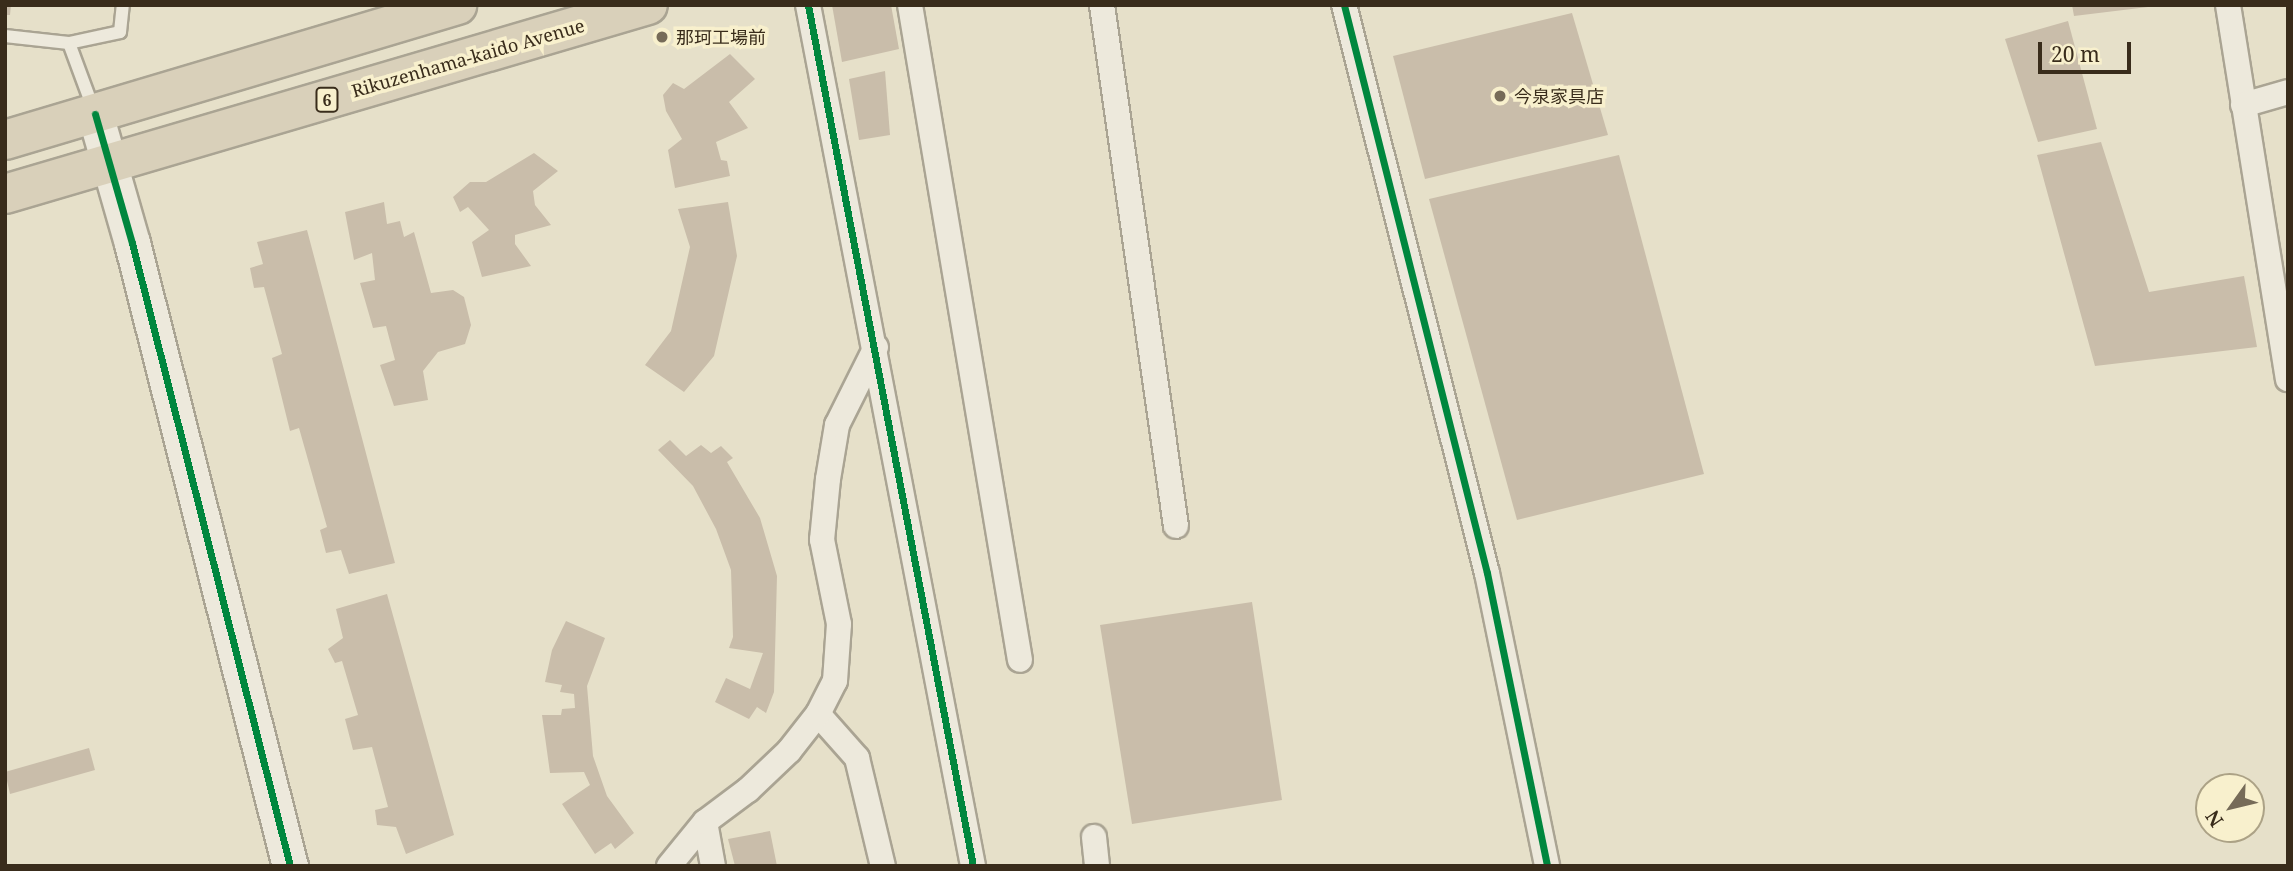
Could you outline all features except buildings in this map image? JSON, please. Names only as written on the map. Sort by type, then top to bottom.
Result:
[{"type":"highway","points":[[5,140],[457,5]]},
{"type":"highway","name":"Rikuzenhama-kaido Avenue","points":[[5,194],[648,5]]},
{"type":"street","points":[[808,5],[876,347],[973,866]]},
{"type":"street","points":[[910,5],[1020,660]]},
{"type":"street","points":[[1102,5],[1176,526]]},
{"type":"street","points":[[1344,5],[1487,573],[1547,866]]},
{"type":"street","points":[[2228,5],[2286,345],[2288,379]]},
{"type":"street","points":[[2243,105],[2288,92]]},
{"type":"street","points":[[95,114],[111,163],[290,866]]},
{"type":"street","points":[[669,866],[705,822],[748,790],[789,751],[818,714],[835,681],[839,624],[822,540],[828,479],[837,425],[876,347]]},
{"type":"street","points":[[818,714],[857,758],[883,866]]},
{"type":"street","points":[[705,822],[713,866]]},
{"type":"street","points":[[1094,837],[1097,866]]},
{"type":"lane","points":[[5,36],[69,43],[120,32],[122,5]]},
{"type":"lane","points":[[69,43],[95,114]]},
{"type":"cycle path","points":[[808,5],[973,866]]},
{"type":"cycle path","points":[[1344,5],[1487,573],[1547,866]]},
{"type":"cycle path","points":[[95,114],[132,243],[290,866]]},
{"type":"place","name":"那珂工場前","points":[[662,37]]},
{"type":"place","name":"今泉家具店","points":[[1500,96]]}]
